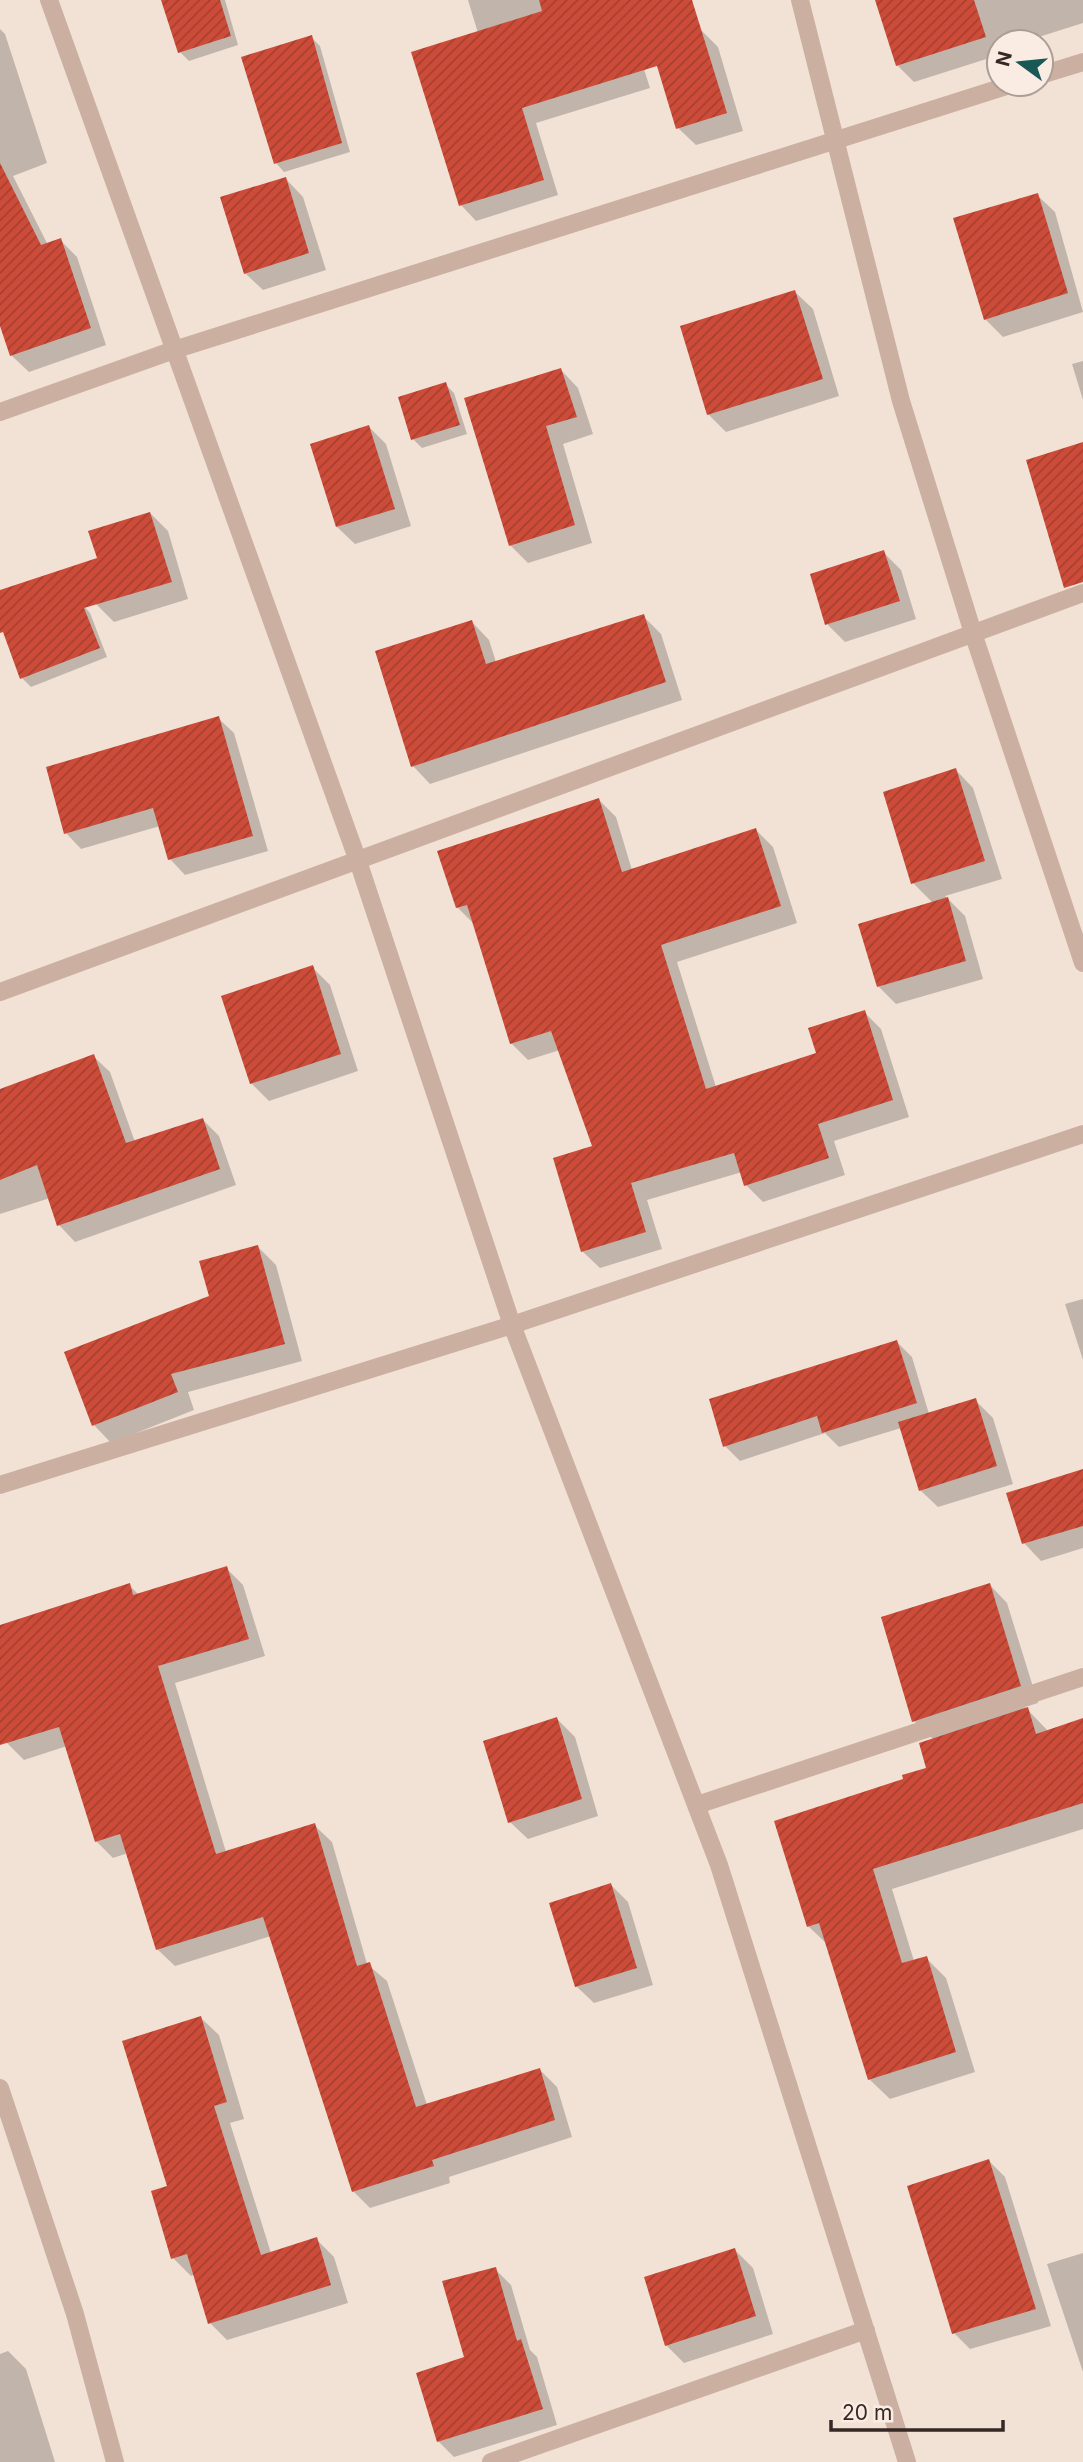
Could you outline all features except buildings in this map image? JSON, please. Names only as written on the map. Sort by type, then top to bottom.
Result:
[{"type":"street","points":[[49,0],[358,861],[512,1325],[697,1805],[907,2462]]},
{"type":"street","points":[[800,0],[837,138],[901,401],[973,633],[1083,962]]},
{"type":"street","points":[[1055,71],[1083,62]]},
{"type":"street","points":[[0,412],[174,350],[985,93]]},
{"type":"street","points":[[0,992],[1083,593]]},
{"type":"street","points":[[0,1485],[512,1325],[1083,1134]]},
{"type":"street","points":[[697,1805],[1083,1677]]},
{"type":"street","points":[[0,2088],[75,2314],[115,2462]]},
{"type":"street","points":[[491,2462],[866,2330]]}]
